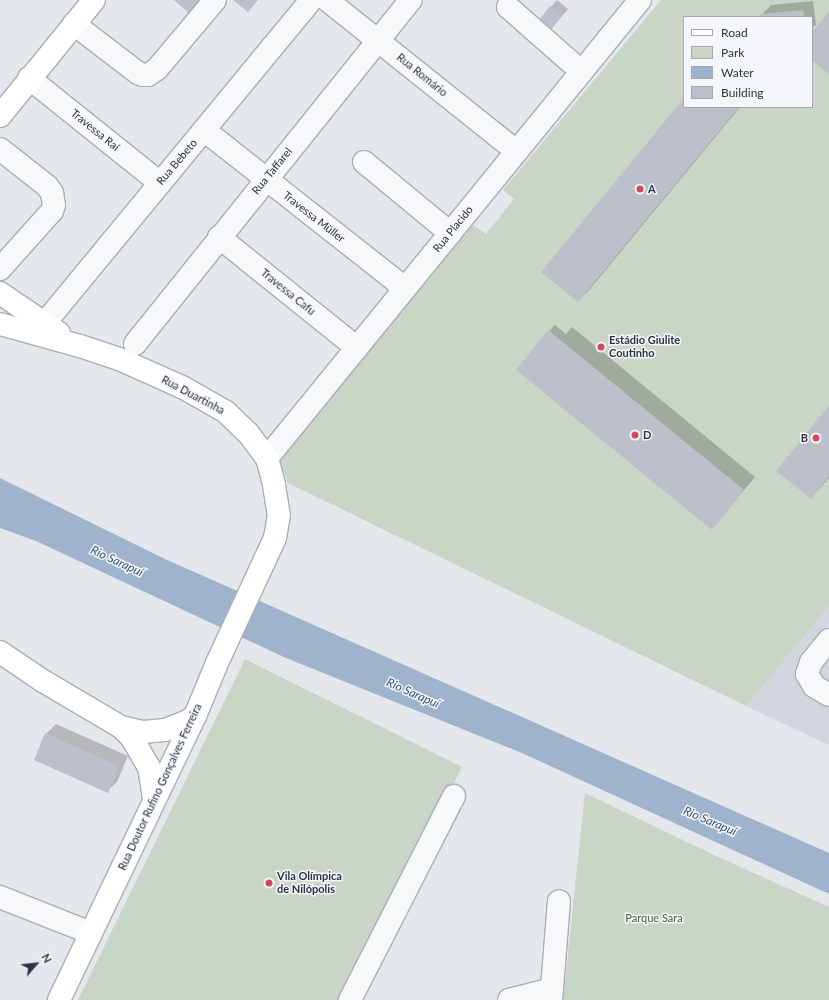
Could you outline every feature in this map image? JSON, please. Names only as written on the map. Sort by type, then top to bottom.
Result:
[{"type":"main road","points":[[0,116],[29,78],[94,0]]},
{"type":"main road","name":"Rua Duartinha","points":[[0,293],[44,324],[80,346]]},
{"type":"main road","name":"Rua Duartinha","points":[[0,324],[80,346],[119,359],[184,388],[226,412],[248,433],[267,458],[274,485],[279,515],[275,538],[260,572]]},
{"type":"main road","name":"Rua Doutor Rufino Gonçalves Ferreira","points":[[59,1000],[195,716],[217,663],[260,572]]},
{"type":"main road","points":[[0,652],[43,681],[121,727],[136,743],[149,767],[154,799]]},
{"type":"main road","points":[[121,727],[143,732],[165,730],[186,722],[195,716]]},
{"type":"street","points":[[74,24],[138,72],[143,75],[148,75],[157,69],[215,0]]},
{"type":"street","name":"Rua Bebeto","points":[[44,324],[311,0]]},
{"type":"street","name":"Rua Romário","points":[[327,0],[516,151]]},
{"type":"street","name":"Rua Taffarel","points":[[135,344],[219,237],[411,0]]},
{"type":"street","name":"Rua Placido","points":[[267,458],[582,72],[631,3]]},
{"type":"street","points":[[508,7],[582,72]]},
{"type":"street","name":"Travessa Raí","points":[[29,78],[160,183]]},
{"type":"street","name":"Travessa Müller","points":[[204,130],[405,288]]},
{"type":"street","points":[[0,149],[47,186],[52,193],[54,204],[52,211],[0,269]]},
{"type":"street","points":[[364,162],[450,233]]},
{"type":"street","name":"Travessa Cafu","points":[[219,237],[357,348]]},
{"type":"street","points":[[829,640],[811,662],[807,674],[814,686],[829,695]]},
{"type":"street","points":[[350,1000],[454,796]]},
{"type":"street","points":[[0,897],[91,933]]},
{"type":"street","points":[[509,1000],[551,994],[559,901]]},
{"type":"shaded area","points":[[829,606],[829,745],[746,706]]},
{"type":"green space","name":"Estádio Giulite Coutinho","points":[[661,0],[829,0],[829,606],[746,706],[288,483],[279,459],[473,225],[486,234],[514,199],[503,190]]},
{"type":"green space","name":"Vila Olímpica de Nilópolis","points":[[245,659],[462,767],[346,1000],[78,1000]]},
{"type":"green space","name":"Parque Sara","points":[[585,793],[714,855],[829,907],[829,1000],[563,1000]]},
{"type":"water","name":"Rio Sarapuí","points":[[0,478],[165,559],[829,853],[829,894],[522,753],[286,658],[36,541],[0,528]]},
{"type":"building","points":[[174,0],[208,0],[194,17]]},
{"type":"building","points":[[233,0],[258,0],[248,12]]},
{"type":"building","points":[[550,6],[562,16],[546,36],[534,26]]},
{"type":"building","points":[[803,10],[804,16],[759,16],[761,14]]},
{"type":"building","points":[[829,12],[829,75],[813,61],[813,31]]},
{"type":"building","name":"A","points":[[683,99],[683,108],[738,108],[578,302],[541,272]]},
{"type":"building","name":"D","points":[[548,330],[744,490],[712,530],[516,370]]},
{"type":"building","name":"B","points":[[829,405],[829,476],[811,499],[776,471]]},
{"type":"building","points":[[45,733],[119,766],[108,793],[34,760]]},
{"type":"place","name":"A","points":[[640,189]]},
{"type":"place","name":"Estádio Giulite Coutinho","points":[[601,347]]},
{"type":"place","name":"D","points":[[635,435]]},
{"type":"place","name":"B","points":[[816,438]]},
{"type":"place","name":"Vila Olímpica de Nilópolis","points":[[269,883]]}]
